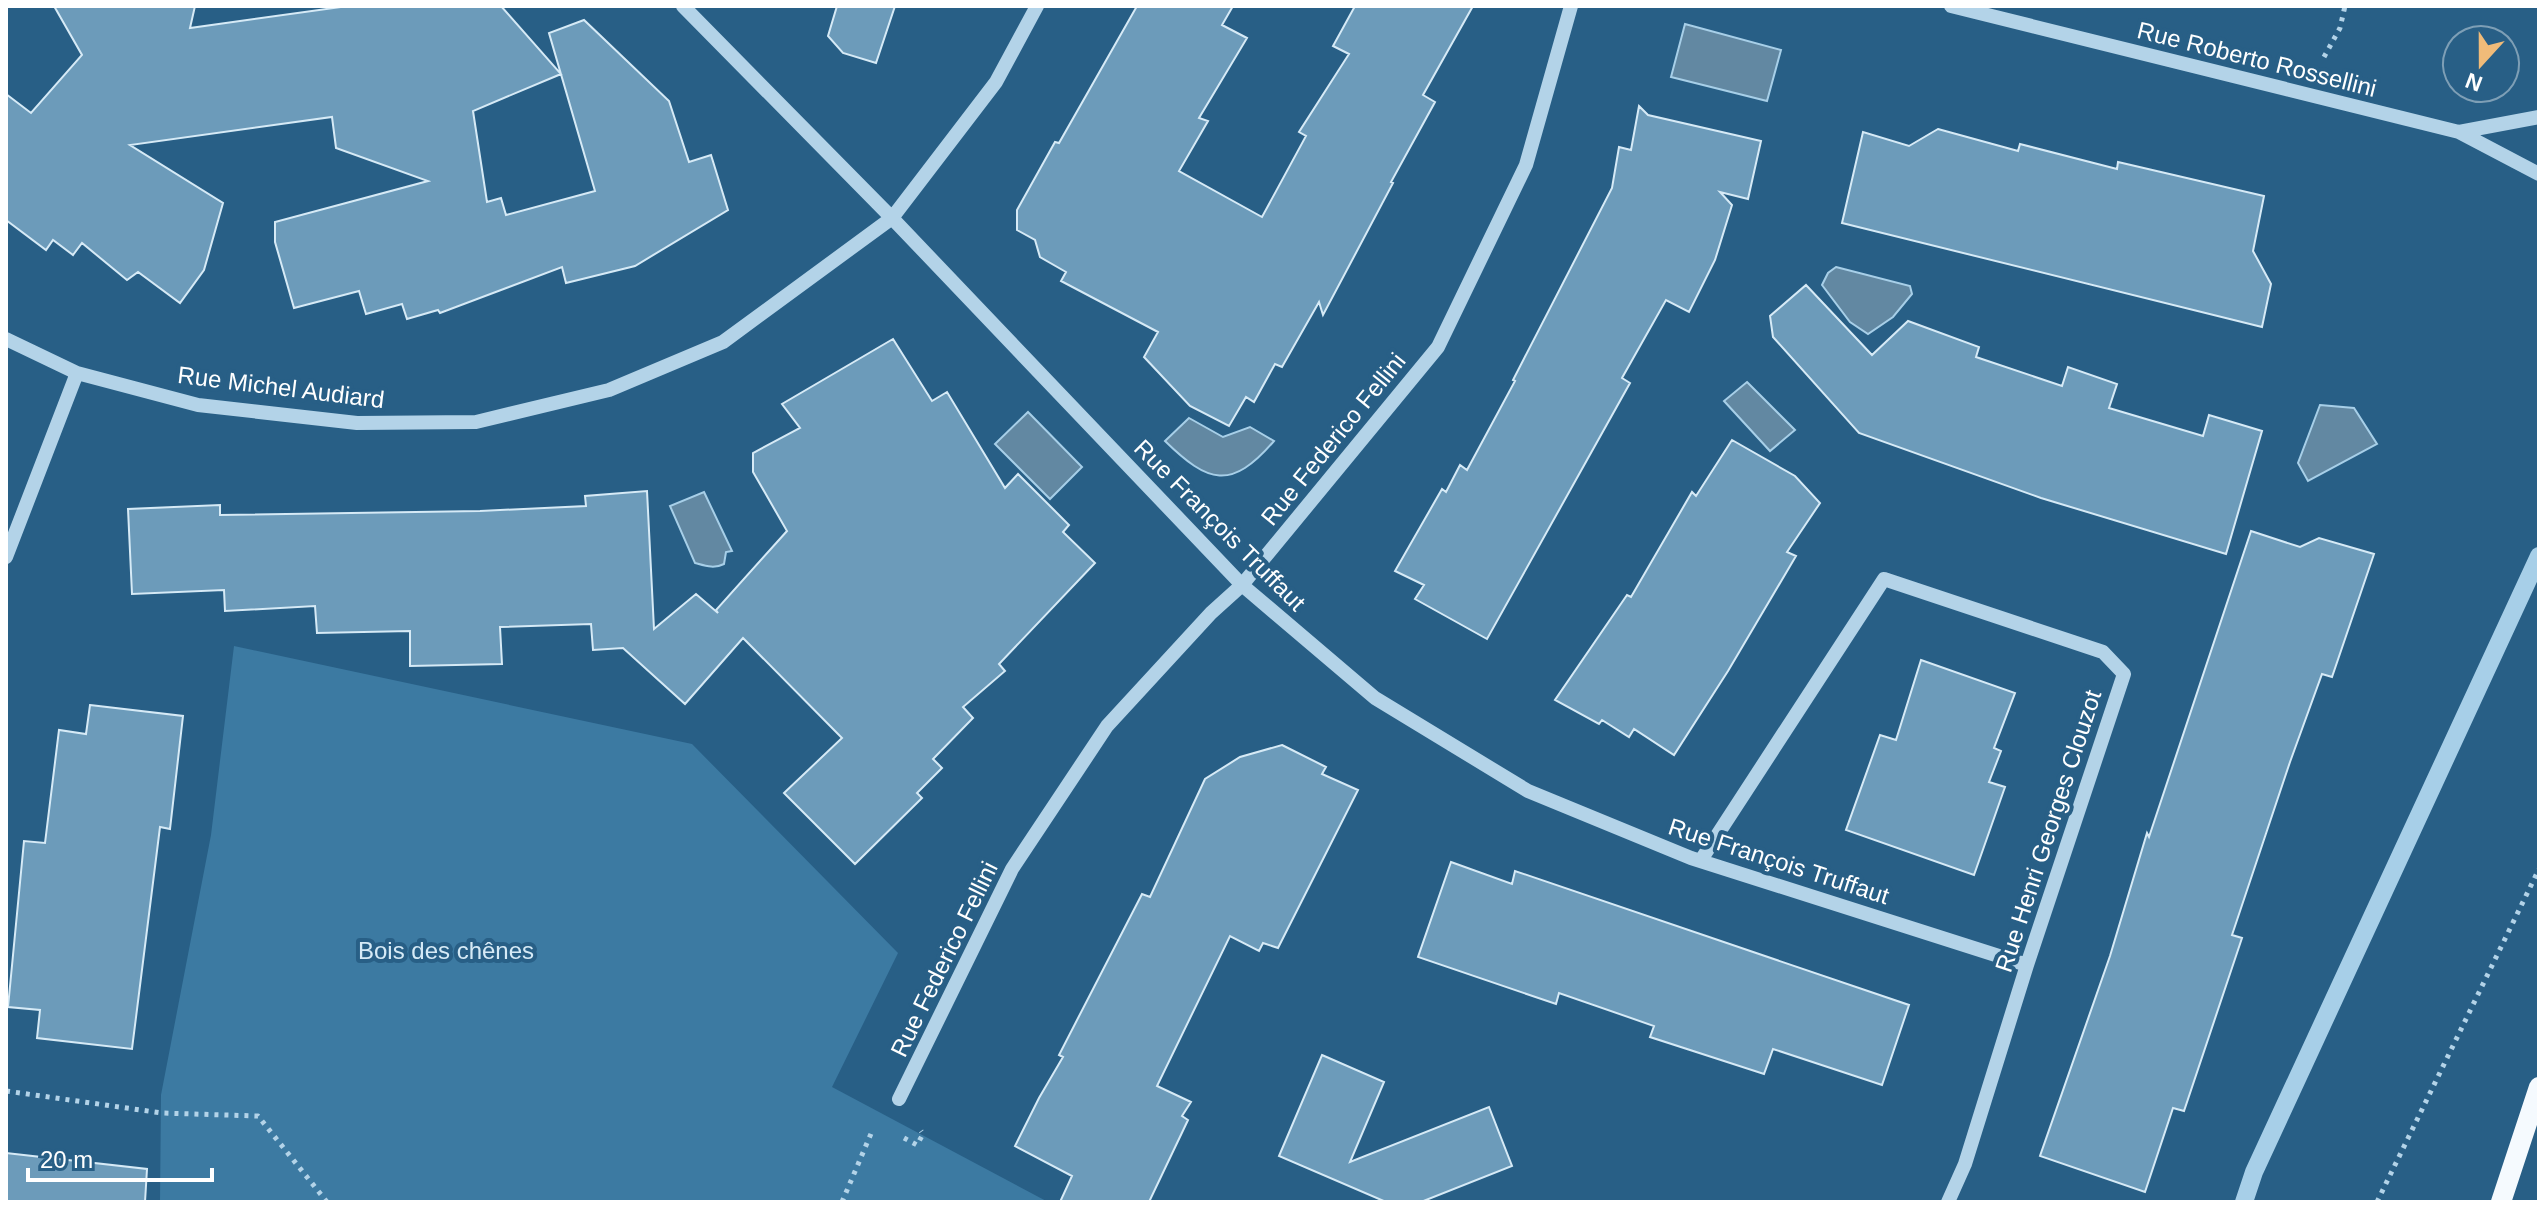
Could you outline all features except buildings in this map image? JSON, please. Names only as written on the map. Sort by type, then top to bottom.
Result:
[{"type":"main road","points":[[2501,1202],[2539,1087]]},
{"type":"street","name":"Rue François Truffaut","points":[[683,6],[892,218],[1242,585],[1375,698],[1528,791],[1691,858],[2027,965]]},
{"type":"street","name":"Rue Michel Audiard","points":[[6,339],[77,373],[198,405],[357,423],[476,422],[609,390],[723,342],[892,218],[996,82],[1037,6]]},
{"type":"street","name":"Rue Federico Fellini","points":[[899,1099],[1012,869],[1107,726],[1211,613],[1242,585],[1438,347],[1526,165],[1571,6]]},
{"type":"street","name":"Rue Roberto Rossellini","points":[[1951,6],[2459,132],[2539,174]]},
{"type":"street","name":"Rue Roberto Rossellini","points":[[2459,132],[2539,117]]},
{"type":"street","points":[[6,557],[77,373]]},
{"type":"street","name":"Rue Henri Georges Clouzot","points":[[1701,860],[1884,579],[2103,652],[2124,674],[2027,965],[1965,1164],[1948,1202]]},
{"type":"path","points":[[2305,93],[2340,28],[2345,6]]},
{"type":"path","points":[[2377,1202],[2539,869]]},
{"type":"path","points":[[6,1091],[162,1113],[258,1116],[327,1202]]},
{"type":"path","points":[[899,1099],[923,1134],[917,1145],[903,1138]]},
{"type":"path","points":[[842,1202],[875,1124]]},
{"type":"green space","name":"Bois des chênes","points":[[234,646],[692,744],[898,953],[832,1087],[1048,1202],[160,1202],[161,1095],[211,835]]},
{"type":"shaded area","points":[[1685,24],[1781,50],[1767,101],[1671,77]]},
{"type":"shaded area","points":[[1836,267],[1910,286],[1912,294],[1893,317],[1868,334],[1850,322],[1822,285],[1828,273]]},
{"type":"shaded area","points":[[1747,382],[1795,430],[1770,451],[1724,401]]},
{"type":"shaded area","points":[[2320,405],[2354,408],[2377,444],[2308,481],[2298,463]]},
{"type":"shaded area","points":[[1028,412],[1082,467],[1050,499],[995,444]]},
{"type":"shaded area","points":[[1189,418],[1223,437],[1250,427],[1274,441],[1245,468],[1220,476],[1207,473],[1165,441]]},
{"type":"shaded area","points":[[704,492],[732,551],[726,552],[724,564],[717,566],[695,563],[670,506]]},
{"type":"waterway","points":[[2244,1202],[2254,1172],[2539,556]]}]
